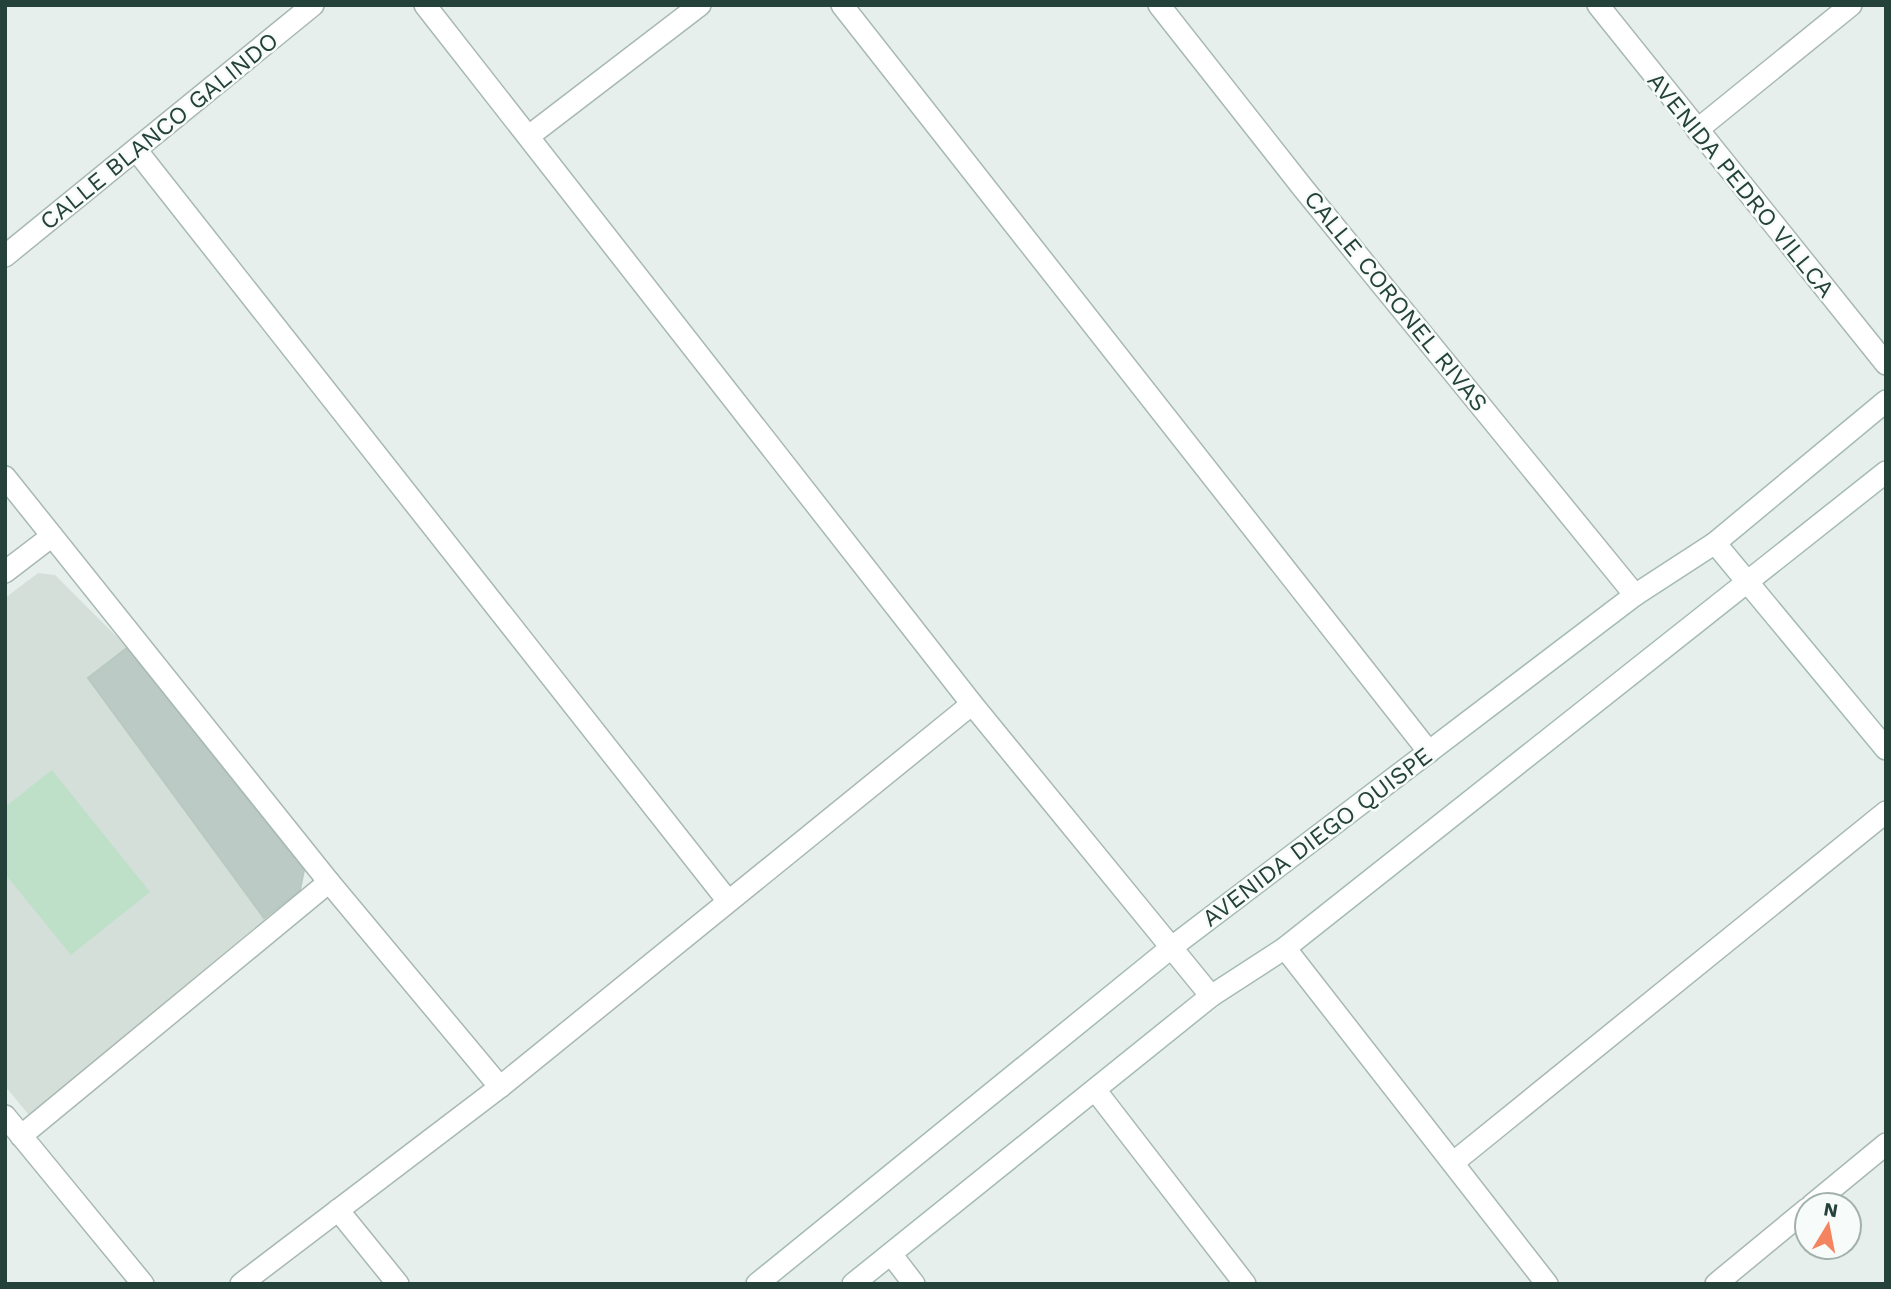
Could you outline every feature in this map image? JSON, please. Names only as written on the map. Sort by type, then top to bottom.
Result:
[{"type":"street","name":"CALLE BLANCO GALINDO","points":[[5,256],[313,5]]},
{"type":"street","points":[[425,5],[972,704],[1212,996]]},
{"type":"street","points":[[529,136],[700,5]]},
{"type":"street","points":[[842,5],[1429,752]]},
{"type":"street","name":"CALLE CORONEL RIVAS","points":[[1159,5],[1303,188],[1635,595]]},
{"type":"street","name":"AVENIDA PEDRO VILLCA","points":[[1598,5],[1886,364]]},
{"type":"street","points":[[1697,130],[1851,5]]},
{"type":"street","points":[[136,151],[728,901]]},
{"type":"street","name":"AVENIDA DIEGO QUISPE","points":[[757,1284],[1172,947],[1635,595],[1715,543],[1886,401]]},
{"type":"street","points":[[853,1284],[1212,996],[1285,948],[1886,472]]},
{"type":"street","points":[[5,477],[329,882],[500,1087]]},
{"type":"street","points":[[5,572],[52,536]]},
{"type":"street","points":[[1715,543],[1886,749]]},
{"type":"street","points":[[241,1284],[500,1087],[972,704]]},
{"type":"street","points":[[1454,1162],[1886,812]]},
{"type":"street","points":[[22,1136],[329,882]]},
{"type":"street","points":[[1285,948],[1547,1284]]},
{"type":"street","points":[[1096,1091],[1245,1284]]},
{"type":"street","points":[[5,1115],[143,1284]]},
{"type":"street","points":[[1829,1191],[1886,1144]]},
{"type":"street","points":[[338,1210],[398,1284]]},
{"type":"street","points":[[1716,1284],[1793,1221]]},
{"type":"street","points":[[891,1254],[914,1284]]},
{"type":"shaded area","points":[[38,573],[55,575],[127,647],[304,870],[300,890],[29,1115],[5,1086],[5,598]]},
{"type":"green space","points":[[52,770],[150,892],[71,955],[5,874],[5,807]]},
{"type":"building","points":[[127,648],[304,870],[300,890],[264,918],[88,678]]}]
